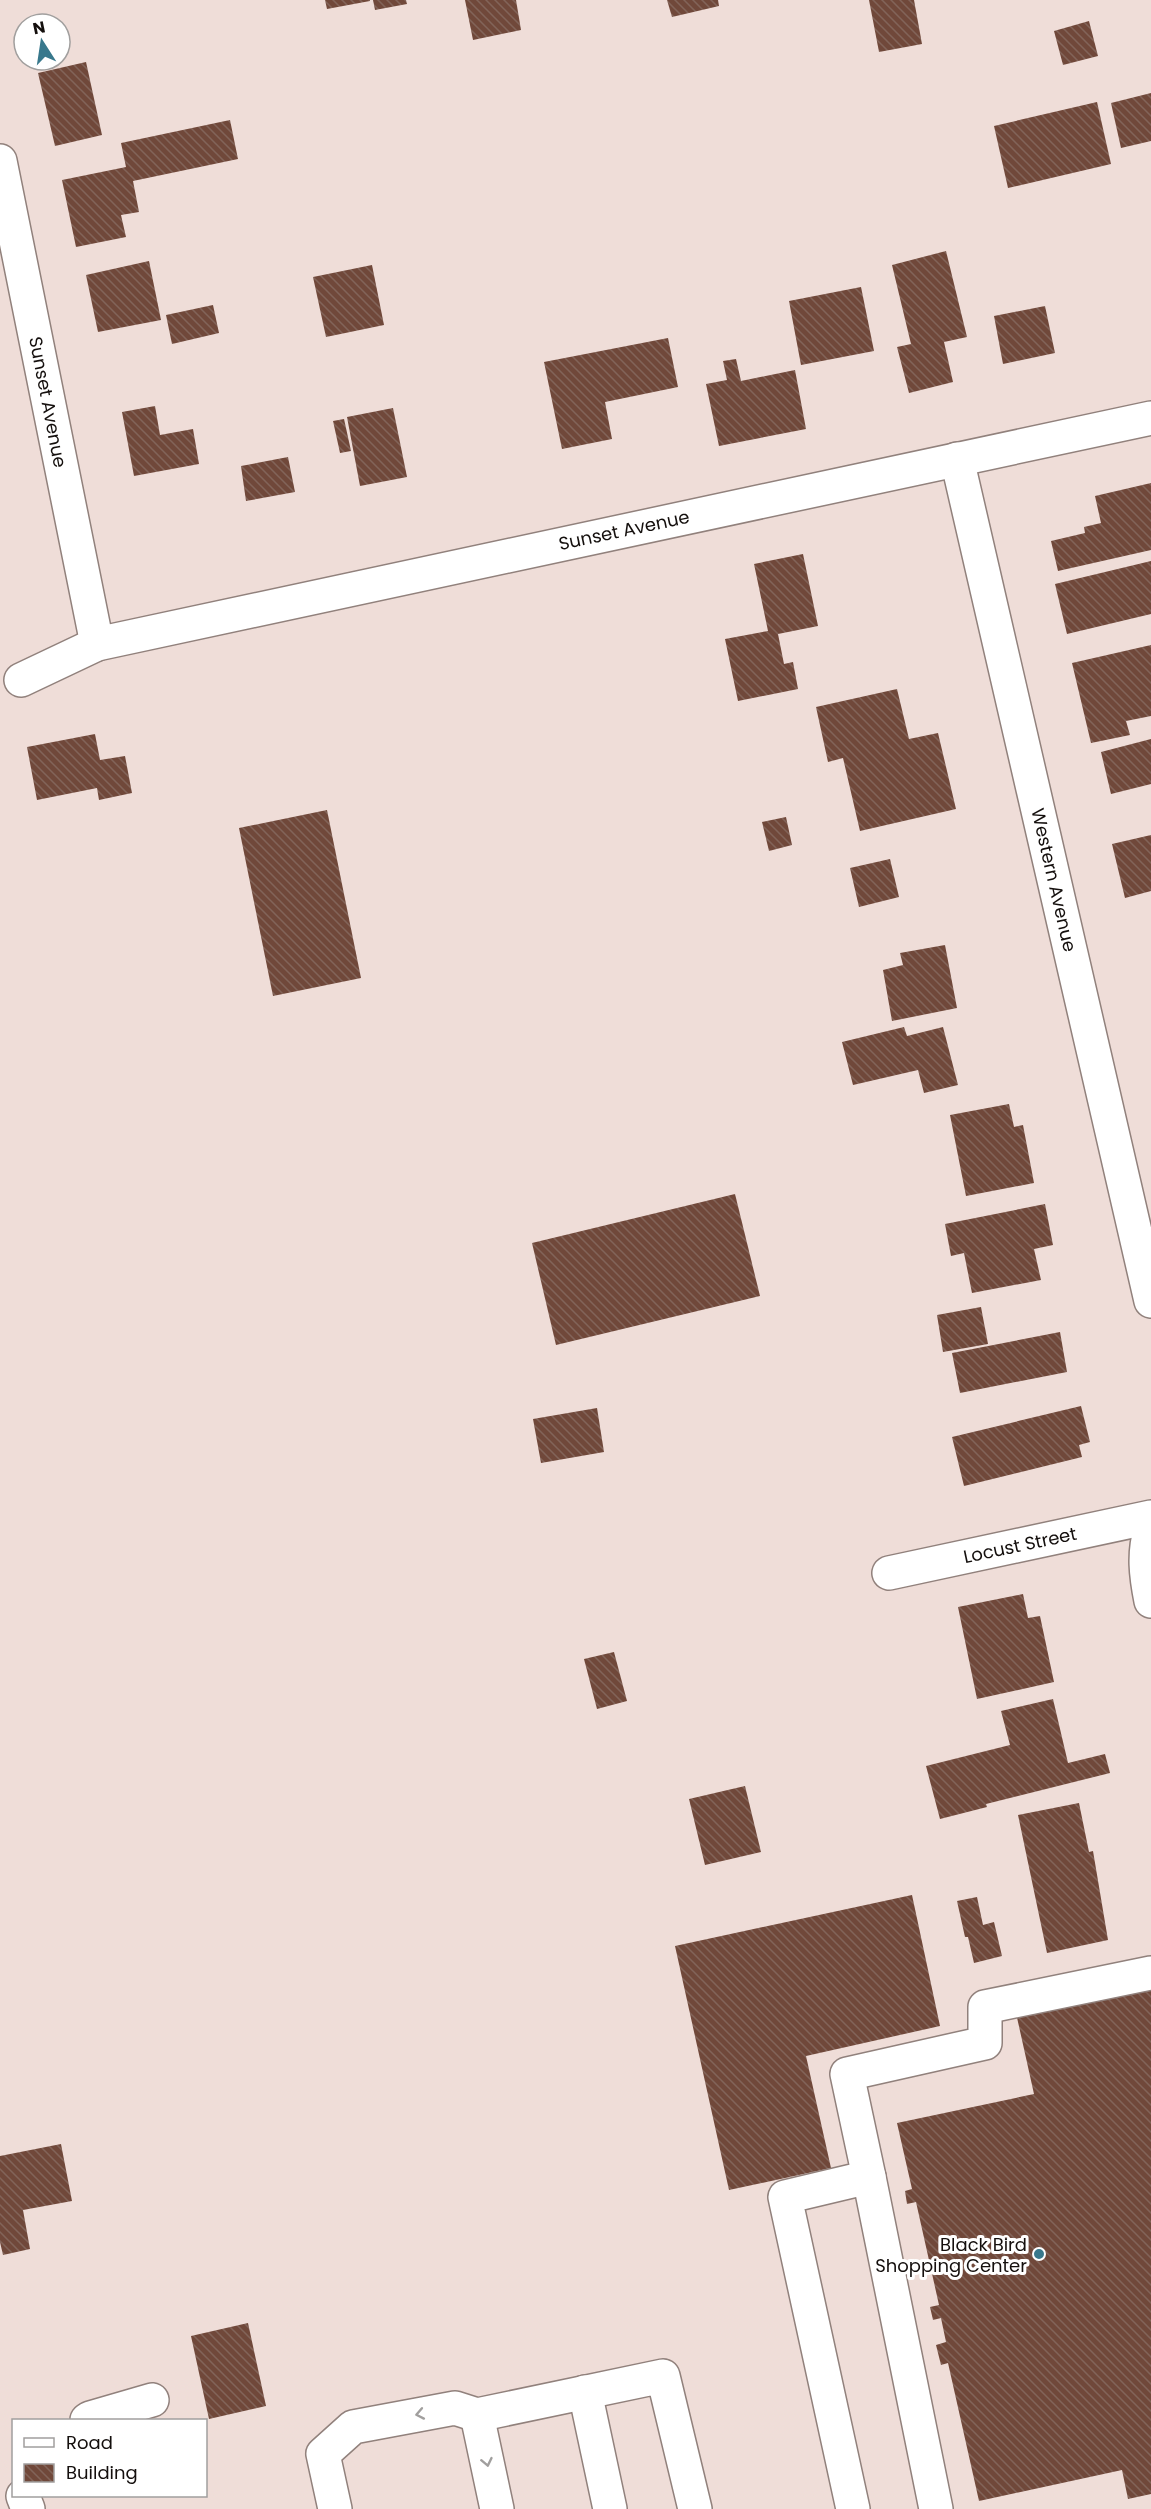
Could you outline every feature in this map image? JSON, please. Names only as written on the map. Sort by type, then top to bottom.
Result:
[{"type":"street","name":"Sunset Avenue","points":[[0,161],[97,644]]},
{"type":"street","name":"Sunset Avenue","points":[[21,680],[97,644],[1151,418]]},
{"type":"street","name":"Western Avenue","points":[[957,459],[1151,1301]]},
{"type":"street","name":"Locust Street","points":[[889,1573],[1151,1517]]},
{"type":"street","points":[[1151,1528],[1147,1541],[1145,1572],[1151,1601]]},
{"type":"street","points":[[936,2509],[847,2074],[985,2043],[985,2007],[1151,1973]]},
{"type":"street","points":[[853,2509],[785,2197],[869,2177]]},
{"type":"street","points":[[335,2509],[323,2454],[352,2427],[455,2408],[477,2415],[663,2376],[695,2509]]},
{"type":"street","points":[[585,2392],[610,2509]]},
{"type":"street","points":[[89,2419],[152,2400]]},
{"type":"street","points":[[477,2415],[497,2509]]},
{"type":"building","points":[[325,0],[370,0],[370,1],[327,9]]},
{"type":"building","points":[[373,0],[406,0],[407,4],[375,10]]},
{"type":"building","points":[[465,0],[516,0],[521,30],[473,40]]},
{"type":"building","points":[[667,0],[718,0],[719,6],[672,17]]},
{"type":"building","points":[[869,0],[914,0],[922,44],[879,52]]},
{"type":"building","points":[[1089,21],[1098,56],[1063,65],[1054,31]]},
{"type":"building","points":[[86,62],[102,135],[55,146],[38,73],[72,72],[72,65]]},
{"type":"building","points":[[1151,93],[1151,141],[1121,148],[1111,103]]},
{"type":"building","points":[[1097,102],[1111,164],[1008,188],[994,126]]},
{"type":"building","points":[[230,120],[238,159],[133,181],[139,212],[121,215],[126,237],[76,247],[62,180],[126,167],[121,143]]},
{"type":"building","points":[[946,251],[967,337],[944,342],[953,382],[909,393],[897,347],[911,344],[892,265]]},
{"type":"building","points":[[149,261],[161,320],[98,332],[86,275]]},
{"type":"building","points":[[372,265],[384,325],[326,337],[313,277]]},
{"type":"building","points":[[861,287],[874,351],[801,365],[789,301]]},
{"type":"building","points":[[213,305],[219,333],[172,344],[166,315]]},
{"type":"building","points":[[1045,306],[1055,353],[1003,364],[994,316]]},
{"type":"building","points":[[668,338],[678,387],[605,402],[612,439],[562,449],[544,362]]},
{"type":"building","points":[[736,359],[741,381],[795,370],[806,429],[719,446],[706,384],[727,380],[723,361]]},
{"type":"building","points":[[155,406],[160,435],[193,429],[199,464],[134,476],[122,412]]},
{"type":"building","points":[[393,408],[407,477],[360,486],[347,417]]},
{"type":"building","points":[[344,419],[351,451],[340,453],[333,421]]},
{"type":"building","points":[[288,457],[295,492],[246,501],[241,466]]},
{"type":"building","points":[[1151,483],[1151,550],[1058,571],[1051,541],[1085,533],[1084,527],[1101,523],[1095,496]]},
{"type":"building","points":[[803,554],[818,626],[778,634],[784,664],[793,662],[798,689],[738,701],[725,639],[768,631],[754,564]]},
{"type":"building","points":[[1151,561],[1151,614],[1067,634],[1055,584]]},
{"type":"building","points":[[1151,645],[1151,716],[1126,721],[1130,735],[1091,743],[1072,663]]},
{"type":"building","points":[[897,689],[909,739],[938,733],[956,809],[860,831],[843,758],[828,762],[816,707]]},
{"type":"building","points":[[95,734],[100,760],[125,756],[132,793],[99,800],[97,788],[37,800],[27,747]]},
{"type":"building","points":[[1151,739],[1151,784],[1111,794],[1101,752]]},
{"type":"building","points":[[327,810],[361,978],[273,996],[239,828]]},
{"type":"building","points":[[786,817],[792,845],[769,851],[762,822]]},
{"type":"building","points":[[1151,835],[1151,891],[1125,898],[1112,844]]},
{"type":"building","points":[[890,859],[899,897],[859,907],[850,868]]},
{"type":"building","points":[[945,945],[957,1008],[892,1021],[883,970],[903,965],[900,953]]},
{"type":"building","points":[[904,1027],[907,1036],[943,1027],[958,1085],[924,1093],[918,1070],[853,1085],[842,1042]]},
{"type":"building","points":[[1009,1104],[1014,1127],[1023,1125],[1034,1183],[966,1196],[950,1115]]},
{"type":"building","points":[[735,1194],[760,1296],[556,1345],[532,1243]]},
{"type":"building","points":[[1045,1204],[1053,1245],[1034,1249],[1041,1280],[972,1293],[964,1253],[951,1256],[945,1224]]},
{"type":"building","points":[[981,1307],[988,1344],[943,1352],[937,1315]]},
{"type":"building","points":[[1060,1332],[1067,1372],[960,1393],[952,1353]]},
{"type":"building","points":[[1081,1406],[1090,1442],[1079,1445],[1082,1457],[964,1486],[952,1437]]},
{"type":"building","points":[[597,1408],[604,1452],[541,1463],[533,1419]]},
{"type":"building","points":[[1023,1594],[1028,1618],[1040,1616],[1054,1682],[977,1699],[958,1607]]},
{"type":"building","points":[[614,1652],[627,1701],[597,1709],[584,1659]]},
{"type":"building","points":[[1053,1699],[1068,1763],[1105,1754],[1110,1773],[986,1804],[987,1807],[940,1819],[926,1766],[1010,1745],[1001,1711]]},
{"type":"building","points":[[745,1786],[761,1852],[705,1865],[689,1799]]},
{"type":"building","points":[[1079,1803],[1089,1852],[1093,1851],[1108,1940],[1047,1953],[1018,1815]]},
{"type":"building","points":[[912,1895],[940,2026],[806,2056],[831,2168],[729,2190],[675,1946]]},
{"type":"building","points":[[977,1897],[983,1925],[994,1922],[1002,1956],[974,1963],[968,1937],[965,1937],[957,1901]]},
{"type":"building","name":"Black Bird Shopping Center","points":[[1151,1985],[1151,2494],[1128,2499],[1122,2470],[979,2501],[948,2363],[941,2365],[936,2345],[946,2342],[941,2318],[933,2320],[930,2307],[939,2305],[916,2202],[907,2204],[905,2191],[912,2189],[897,2123],[1034,2094],[1016,2013]]},
{"type":"building","points":[[61,2144],[72,2201],[23,2210],[30,2249],[3,2255],[0,2242],[0,2156]]},
{"type":"building","points":[[248,2323],[266,2406],[209,2419],[191,2336]]},
{"type":"place","name":"Black Bird Shopping Center","points":[[1039,2254]]}]
